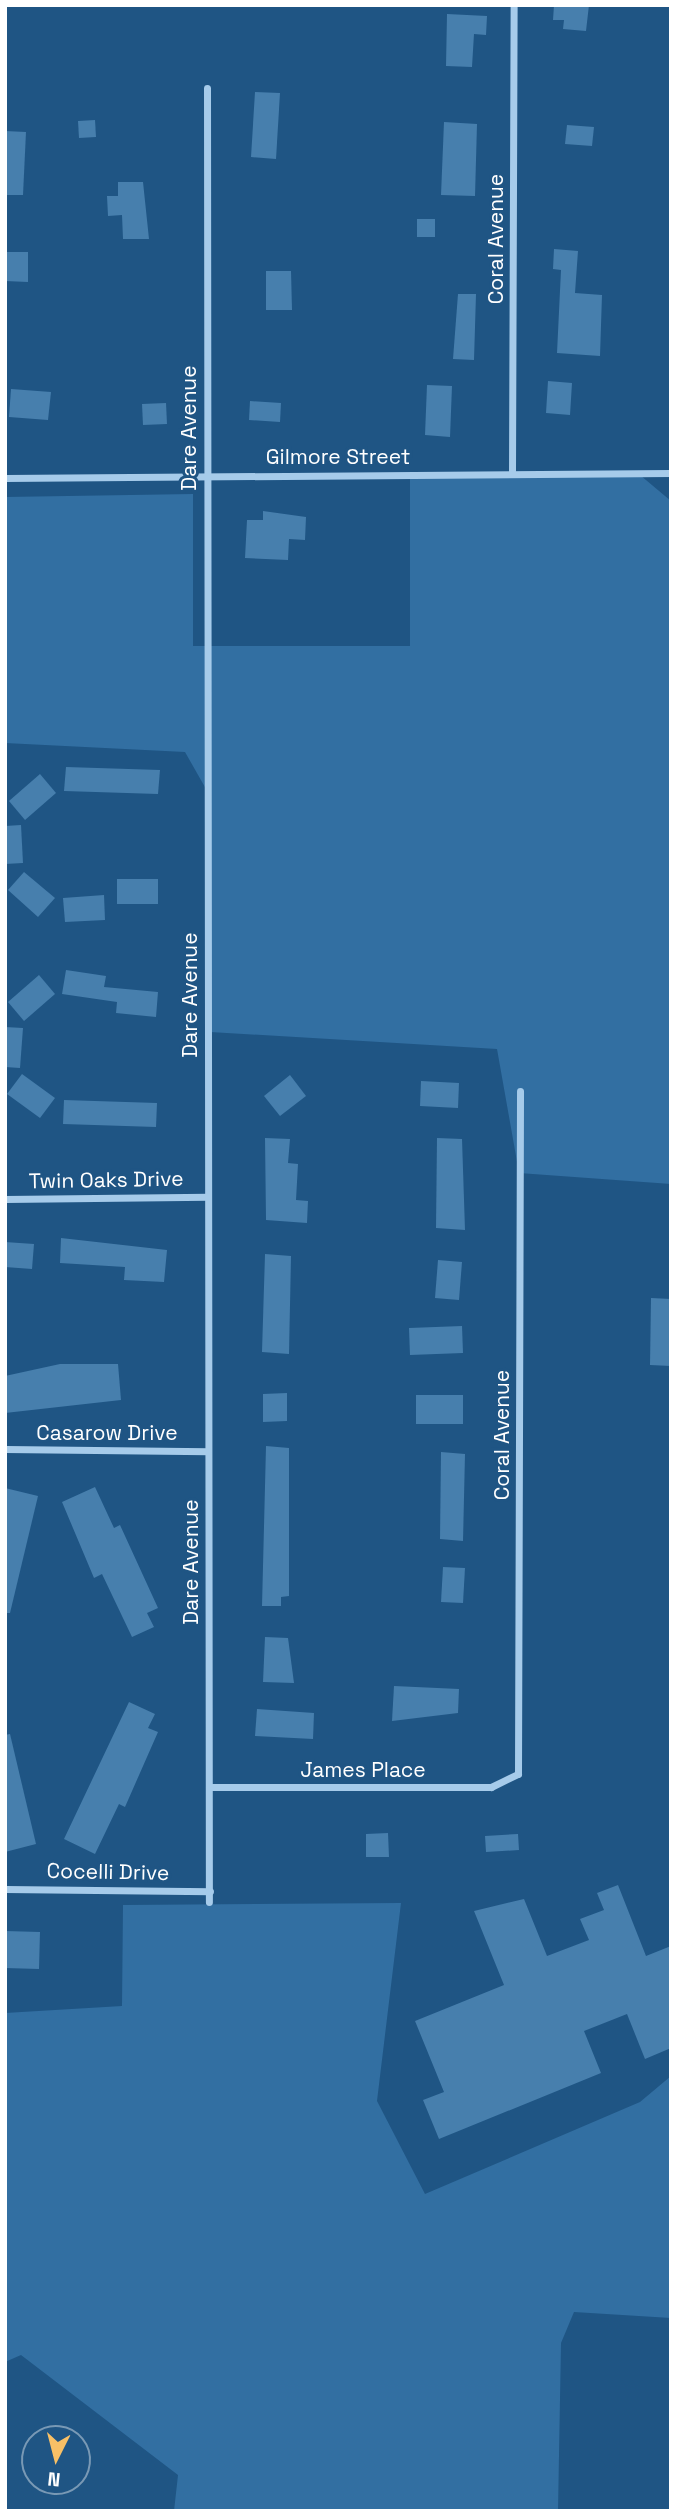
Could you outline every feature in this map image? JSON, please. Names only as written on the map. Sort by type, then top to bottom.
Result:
[{"type":"street","name":"Coral Avenue","points":[[512,473],[514,5]]},
{"type":"street","name":"Dare Avenue","points":[[207,88],[209,1902]]},
{"type":"street","name":"Gilmore Street","points":[[5,478],[671,473]]},
{"type":"street","name":"Coral Avenue","points":[[515,1778],[522,1734],[520,1091]]},
{"type":"street","name":"Twin Oaks Drive","points":[[5,1199],[208,1196]]},
{"type":"street","name":"Casarow Drive","points":[[5,1449],[208,1451]]},
{"type":"street","name":"James Place","points":[[209,1787],[491,1787],[515,1778]]},
{"type":"street","name":"Cocelli Drive","points":[[5,1889],[209,1891]]},
{"type":"shaded area","points":[[410,475],[640,475],[671,501],[671,1184],[519,1173],[497,1049],[210,1032],[210,796],[185,752],[5,743],[5,497],[193,494],[193,646],[410,646]]},
{"type":"shaded area","points":[[401,1903],[377,2101],[425,2194],[640,2102],[671,2076],[671,2318],[574,2312],[561,2343],[558,2511],[174,2511],[178,2475],[21,2355],[5,2362],[5,2013],[122,2006],[123,1905]]},
{"type":"building","points":[[554,5],[589,5],[586,31],[563,29],[564,20],[553,20]]},
{"type":"building","points":[[447,14],[487,16],[486,35],[474,34],[472,67],[446,66]]},
{"type":"building","points":[[255,92],[280,93],[276,159],[251,157]]},
{"type":"building","points":[[95,120],[96,137],[79,138],[78,121]]},
{"type":"building","points":[[444,122],[477,124],[475,196],[441,195]]},
{"type":"building","points":[[567,125],[594,127],[592,146],[565,144]]},
{"type":"building","points":[[5,131],[26,132],[23,195],[5,195]]},
{"type":"building","points":[[118,182],[143,182],[149,239],[123,239],[122,215],[108,216],[107,196],[118,196]]},
{"type":"building","points":[[417,219],[435,219],[435,237],[417,237]]},
{"type":"building","points":[[554,249],[578,251],[575,293],[602,295],[600,356],[557,353],[561,270],[553,269]]},
{"type":"building","points":[[5,252],[28,252],[28,282],[5,281]]},
{"type":"building","points":[[266,271],[291,271],[292,310],[266,310]]},
{"type":"building","points":[[458,294],[476,294],[474,360],[453,359]]},
{"type":"building","points":[[548,381],[572,383],[570,415],[546,413]]},
{"type":"building","points":[[427,385],[452,386],[450,437],[425,435]]},
{"type":"building","points":[[11,389],[51,392],[48,420],[9,417]]},
{"type":"building","points":[[250,401],[281,403],[280,422],[249,420]]},
{"type":"building","points":[[166,403],[167,424],[143,425],[142,404]]},
{"type":"building","points":[[263,511],[306,517],[305,540],[289,539],[288,560],[245,558],[247,520],[263,520]]},
{"type":"building","points":[[66,767],[160,770],[158,794],[64,791]]},
{"type":"building","points":[[40,774],[56,793],[25,820],[9,801]]},
{"type":"building","points":[[21,825],[23,863],[5,864],[5,826]]},
{"type":"building","points":[[24,872],[55,898],[38,917],[8,890]]},
{"type":"building","points":[[117,879],[158,879],[158,904],[117,904]]},
{"type":"building","points":[[104,895],[105,920],[65,922],[63,898]]},
{"type":"building","points":[[66,970],[106,976],[104,987],[158,992],[156,1017],[116,1013],[117,1002],[62,994]]},
{"type":"building","points":[[39,975],[55,994],[24,1021],[8,1002]]},
{"type":"building","points":[[5,1027],[23,1028],[20,1068],[5,1067]]},
{"type":"building","points":[[22,1074],[55,1098],[40,1118],[7,1094]]},
{"type":"building","points":[[290,1075],[306,1096],[280,1116],[264,1096]]},
{"type":"building","points":[[421,1081],[459,1083],[458,1108],[420,1106]]},
{"type":"building","points":[[64,1100],[157,1103],[156,1127],[63,1124]]},
{"type":"building","points":[[265,1138],[290,1139],[288,1163],[298,1164],[296,1200],[308,1201],[307,1223],[266,1220]]},
{"type":"building","points":[[437,1138],[462,1139],[465,1230],[436,1228]]},
{"type":"building","points":[[61,1238],[167,1250],[164,1282],[124,1280],[125,1267],[60,1263]]},
{"type":"building","points":[[5,1242],[34,1244],[32,1269],[5,1267]]},
{"type":"building","points":[[265,1254],[291,1256],[289,1354],[262,1352]]},
{"type":"building","points":[[438,1260],[462,1262],[459,1300],[435,1298]]},
{"type":"building","points":[[651,1298],[671,1299],[671,1366],[650,1365]]},
{"type":"building","points":[[462,1326],[463,1353],[410,1355],[409,1328]]},
{"type":"building","points":[[60,1364],[118,1364],[121,1400],[5,1413],[5,1376]]},
{"type":"building","points":[[287,1393],[287,1421],[263,1422],[263,1394]]},
{"type":"building","points":[[416,1395],[463,1395],[463,1424],[416,1424]]},
{"type":"building","points":[[266,1446],[289,1448],[289,1596],[281,1597],[281,1606],[262,1606]]},
{"type":"building","points":[[441,1452],[465,1454],[463,1541],[440,1539]]},
{"type":"building","points":[[95,1487],[114,1528],[120,1525],[158,1608],[147,1613],[154,1627],[132,1637],[102,1574],[94,1578],[62,1502]]},
{"type":"building","points":[[5,1488],[38,1496],[10,1613],[5,1613]]},
{"type":"building","points":[[443,1567],[465,1568],[463,1603],[441,1602]]},
{"type":"building","points":[[265,1637],[288,1638],[294,1683],[263,1682]]},
{"type":"building","points":[[394,1686],[459,1689],[458,1713],[392,1721]]},
{"type":"building","points":[[129,1702],[155,1714],[148,1728],[158,1732],[125,1807],[119,1804],[95,1854],[64,1839]]},
{"type":"building","points":[[257,1709],[314,1713],[313,1739],[255,1736]]},
{"type":"building","points":[[10,1734],[36,1844],[5,1852],[5,1735]]},
{"type":"building","points":[[388,1833],[389,1857],[366,1857],[366,1834]]},
{"type":"building","points":[[518,1834],[519,1850],[486,1852],[485,1836]]},
{"type":"building","points":[[618,1885],[646,1956],[671,1946],[671,2048],[645,2059],[627,2014],[584,2031],[601,2073],[439,2139],[423,2100],[444,2092],[415,2021],[504,1985],[474,1911],[524,1899],[547,1956],[589,1940],[580,1919],[604,1910],[597,1893]]},
{"type":"building","points":[[5,1931],[40,1932],[39,1969],[5,1968]]}]
